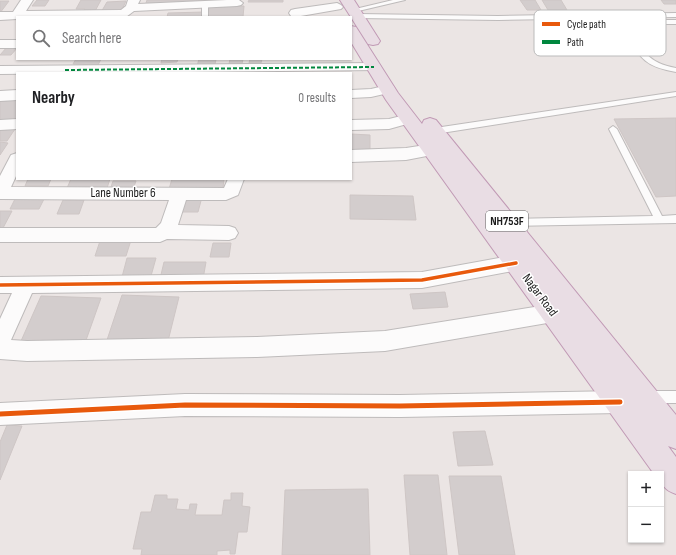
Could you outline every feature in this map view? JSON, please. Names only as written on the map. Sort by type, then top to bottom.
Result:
[{"type":"highway","name":"Nagar Road","points":[[352,23],[407,92],[434,140],[457,169],[509,223],[676,436]]},
{"type":"highway","name":"Nagar Road","points":[[352,26],[374,67],[409,119],[434,140]]},
{"type":"highway","name":"Nagar Road","points":[[457,169],[516,263],[620,402],[676,480]]},
{"type":"street","points":[[26,16],[20,14],[19,11],[27,0]]},
{"type":"street","points":[[0,16],[116,15],[124,14],[133,4],[205,5],[237,3]]},
{"type":"street","points":[[295,13],[327,16]]},
{"type":"street","points":[[0,44],[16,44]]},
{"type":"street","points":[[0,70],[66,67],[223,71],[374,67]]},
{"type":"street","points":[[352,94],[371,93],[388,89]]},
{"type":"street","points":[[0,96],[16,95]]},
{"type":"street","points":[[352,125],[389,124],[409,119]]},
{"type":"street","points":[[0,125],[16,124]]},
{"type":"street","points":[[352,156],[406,154],[434,140]]},
{"type":"street","points":[[0,158],[16,158]]},
{"type":"street","points":[[0,192],[16,160]]},
{"type":"street","name":"Lane Number 6","points":[[0,192],[226,194],[232,191],[236,180]]},
{"type":"street","points":[[165,232],[169,227],[179,194]]},
{"type":"street","points":[[0,235],[152,236],[165,232],[229,233]]},
{"type":"street","points":[[0,285],[422,280],[516,263]]},
{"type":"street","points":[[0,341],[26,285]]},
{"type":"street","points":[[0,349],[27,351],[249,347],[385,341],[553,313]]},
{"type":"street","points":[[0,414],[185,405],[400,406],[620,402]]},
{"type":"lane","points":[[352,17],[402,0]]},
{"type":"lane","points":[[205,5],[205,16]]},
{"type":"lane","points":[[666,15],[676,15]]},
{"type":"lane","points":[[352,18],[534,17]]},
{"type":"lane","points":[[644,56],[649,63],[660,68],[676,70]]},
{"type":"lane","points":[[434,140],[676,94]]},
{"type":"lane","points":[[613,129],[660,220]]},
{"type":"lane","points":[[509,223],[676,220]]},
{"type":"lane","points":[[645,396],[676,397]]},
{"type":"building","points":[[37,0],[49,0],[45,6],[32,6]]},
{"type":"building","points":[[81,0],[101,0],[94,13],[82,13],[85,9],[76,9]]},
{"type":"building","points":[[147,0],[210,0],[210,3],[145,6]]},
{"type":"building","points":[[249,0],[283,0],[283,2],[248,2]]},
{"type":"building","points":[[520,0],[535,0],[541,10],[527,10]]},
{"type":"building","points":[[542,0],[561,0],[567,10],[548,10]]},
{"type":"building","points":[[661,0],[676,0],[676,4],[664,4]]},
{"type":"building","points":[[0,1],[9,1],[0,13]]},
{"type":"building","points":[[126,1],[120,14],[100,14],[107,2]]},
{"type":"building","points":[[244,6],[243,16],[208,16],[209,7]]},
{"type":"building","points":[[204,12],[204,16],[167,16],[168,13]]},
{"type":"building","points":[[7,47],[16,48],[11,55],[0,55]]},
{"type":"building","points":[[75,60],[100,60],[98,65],[73,64]]},
{"type":"building","points":[[162,60],[178,60],[177,62],[161,63]]},
{"type":"building","points":[[199,60],[216,60],[215,65],[197,66]]},
{"type":"building","points":[[230,60],[243,60],[242,64],[229,64]]},
{"type":"building","points":[[250,60],[262,60],[261,63],[249,63]]},
{"type":"building","points":[[0,97],[16,98],[16,121],[0,121]]},
{"type":"building","points":[[676,118],[676,196],[656,197],[614,119]]},
{"type":"building","points":[[0,128],[15,129],[7,141],[0,141]]},
{"type":"building","points":[[352,134],[370,135],[370,152],[352,152]]},
{"type":"building","points":[[0,142],[8,143],[0,155]]},
{"type":"building","points":[[28,180],[51,180],[48,186],[25,186]]},
{"type":"building","points":[[71,180],[110,180],[107,188],[67,188]]},
{"type":"building","points":[[172,180],[224,180],[223,188],[169,189]]},
{"type":"building","points":[[113,181],[136,181],[132,192],[109,193]]},
{"type":"building","points":[[350,195],[413,196],[416,220],[350,219]]},
{"type":"building","points":[[16,197],[45,197],[39,209],[10,209]]},
{"type":"building","points":[[183,197],[202,197],[198,212],[179,212]]},
{"type":"building","points":[[63,200],[84,200],[79,214],[57,214]]},
{"type":"building","points":[[0,211],[12,211],[3,228],[0,228]]},
{"type":"building","points":[[132,237],[126,256],[95,256],[101,238]]},
{"type":"building","points":[[213,243],[231,243],[229,257],[210,257]]},
{"type":"building","points":[[127,258],[156,258],[151,276],[122,277]]},
{"type":"building","points":[[164,262],[206,262],[203,279],[160,279]]},
{"type":"building","points":[[445,292],[448,307],[413,309],[410,294]]},
{"type":"building","points":[[122,295],[179,297],[167,345],[106,343]]},
{"type":"building","points":[[41,296],[101,298],[85,343],[21,341]]},
{"type":"building","points":[[7,425],[22,426],[0,480],[0,442]]},
{"type":"building","points":[[485,431],[493,465],[458,466],[453,432]]},
{"type":"building","points":[[404,475],[438,475],[447,555],[410,555]]},
{"type":"building","points":[[449,476],[501,476],[515,555],[459,555]]},
{"type":"building","points":[[368,489],[370,555],[282,555],[285,490]]},
{"type":"building","points":[[231,493],[243,493],[242,506],[250,507],[247,532],[238,532],[235,554],[230,554],[230,550],[217,551],[217,555],[141,555],[142,549],[133,549],[141,512],[151,512],[155,495],[167,495],[167,499],[178,499],[176,509],[189,510],[190,504],[197,504],[195,515],[222,515],[224,500],[231,500]]},
{"type":"marked path","points":[[65,70],[374,67]]},
{"type":"cycle path","points":[[0,285],[422,280],[516,263]]},
{"type":"cycle path","points":[[0,414],[185,405],[400,406],[620,402]]}]
